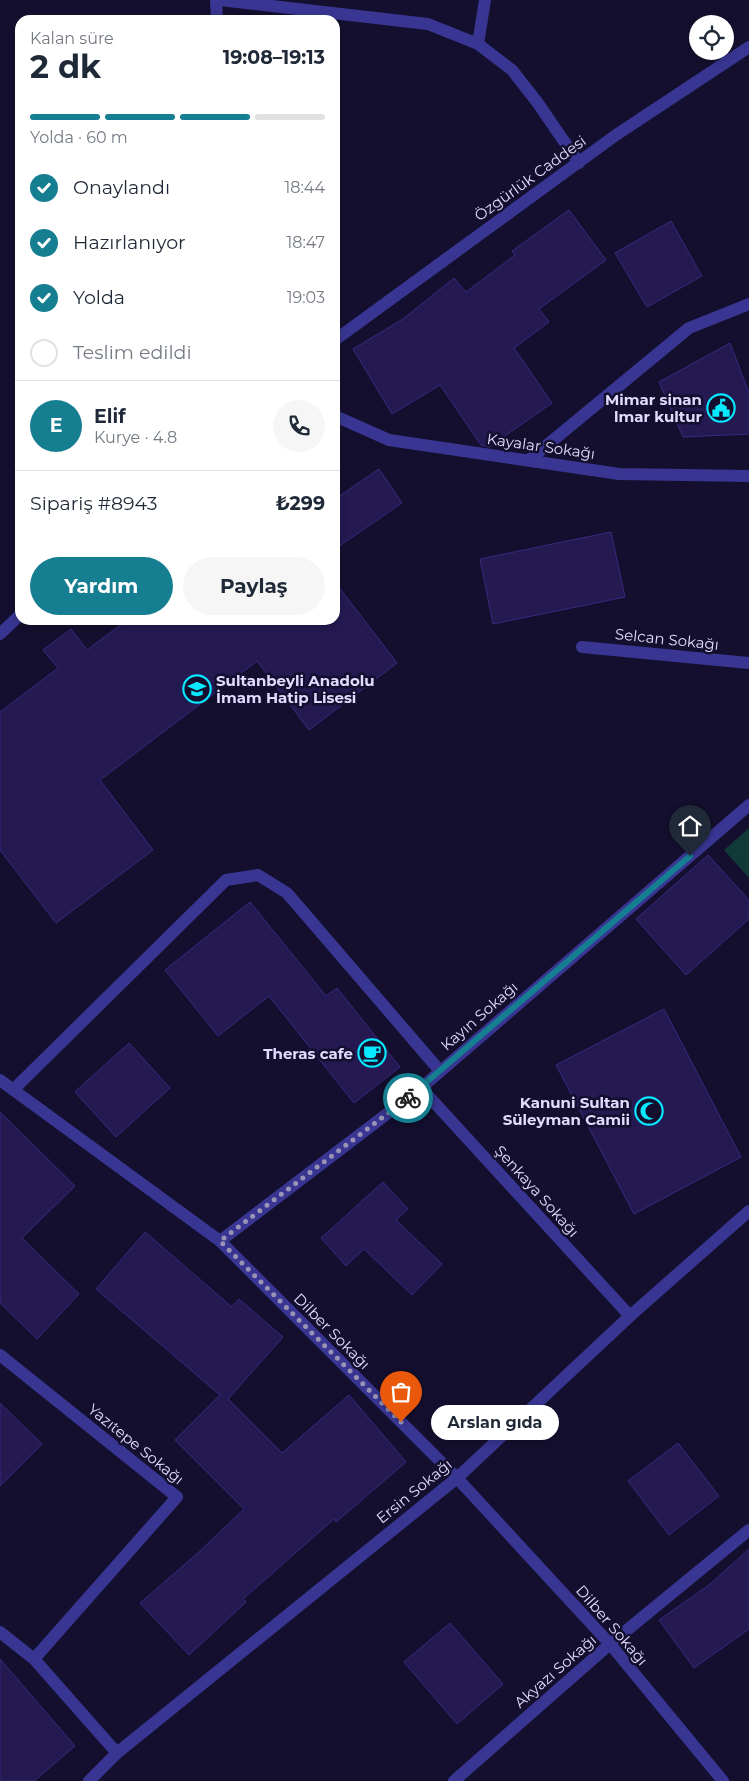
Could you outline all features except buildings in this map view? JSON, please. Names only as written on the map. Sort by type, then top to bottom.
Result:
[{"type":"street","points":[[216,0],[217,15]]},
{"type":"street","points":[[220,0],[428,24],[478,44],[512,70],[537,102],[579,163]]},
{"type":"street","points":[[478,44],[486,0]]},
{"type":"street","name":"Özgürlük Caddesi","points":[[340,336],[616,135],[749,47]]},
{"type":"street","points":[[529,460],[689,328],[749,304]]},
{"type":"street","name":"Kayalar Sokağı","points":[[340,418],[389,440],[619,474],[749,476]]},
{"type":"street","points":[[0,633],[15,620]]},
{"type":"street","name":"Selcan Sokağı","points":[[582,647],[749,663]]},
{"type":"street","name":"Kayın Sokağı","points":[[220,1241],[421,1088],[749,805]]},
{"type":"street","points":[[13,1090],[226,880],[258,875],[287,893],[440,1071]]},
{"type":"street","name":"Dilber Sokağı","points":[[0,1080],[220,1241],[457,1478],[610,1644],[722,1781]]},
{"type":"street","name":"Şenkaya Sokağı","points":[[421,1088],[630,1316]]},
{"type":"street","name":"Ersin Sokağı","points":[[89,1781],[117,1753],[457,1478],[630,1316],[749,1212]]},
{"type":"street","name":"Yazıtepe Sokağı","points":[[0,1356],[177,1497],[34,1659]]},
{"type":"street","name":"Akyazı Sokağı","points":[[454,1781],[610,1644],[749,1530]]},
{"type":"street","points":[[0,1632],[34,1659],[117,1753]]},
{"type":"green space","points":[[749,828],[749,878],[724,850]]},
{"type":"way so far","points":[[401,1422],[220,1241],[408,1098]]},
{"type":"place","name":"Mimar sinan lmar kultur","points":[[721,408]]},
{"type":"place","name":"Sultanbeyli Anadolu İmam Hatip Lisesi","points":[[197,689]]},
{"type":"place","name":"Theras cafe","points":[[372,1053]]},
{"type":"place","name":"Kanuni Sultan Süleyman Camii","points":[[649,1111]]},
{"type":"place","name":"Arslan gıda","points":[[401,1422]]},
{"type":"route","points":[[408,1098],[690,856]]}]
